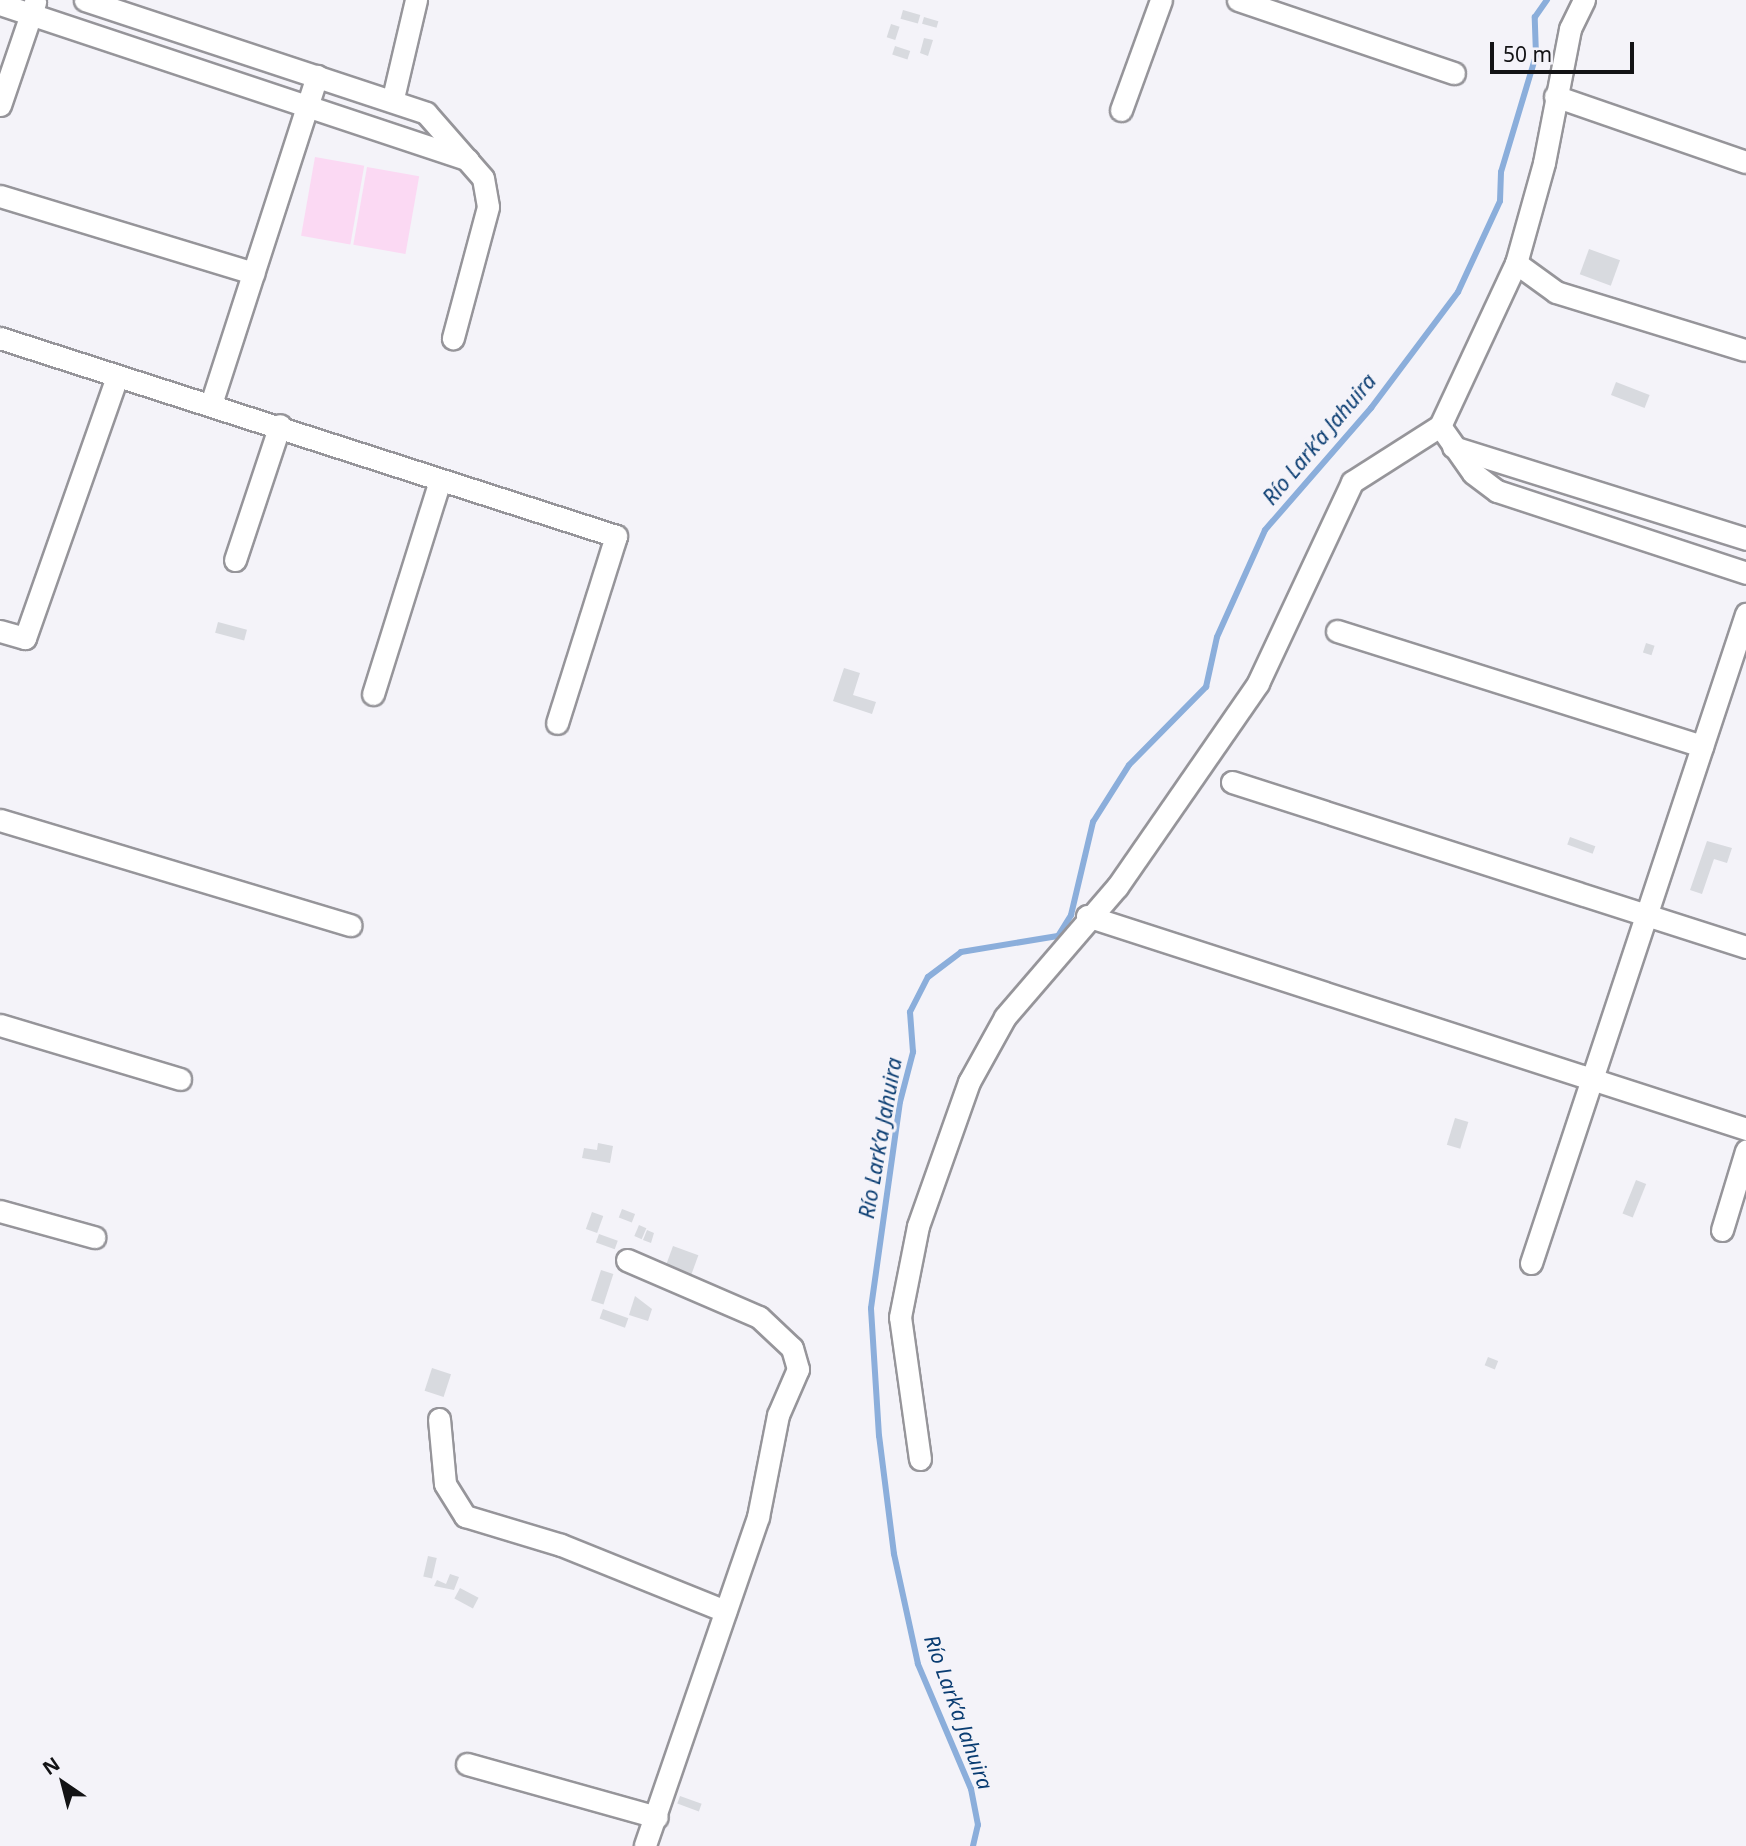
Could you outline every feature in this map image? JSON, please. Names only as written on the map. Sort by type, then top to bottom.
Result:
[{"type":"street","points":[[85,0],[393,98],[426,113],[483,178],[488,207],[453,338]]},
{"type":"street","points":[[393,98],[416,0]]},
{"type":"street","points":[[1121,110],[1161,0]]},
{"type":"street","points":[[1238,0],[1454,73]]},
{"type":"street","points":[[920,1458],[900,1317],[944,1140],[1005,1017],[1087,916],[1117,887],[1258,683],[1352,482],[1440,426],[1516,263],[1555,96],[1584,0]]},
{"type":"street","points":[[0,4],[33,7],[307,107],[470,161]]},
{"type":"street","points":[[0,105],[33,7]]},
{"type":"street","points":[[211,404],[317,76]]},
{"type":"street","points":[[1555,96],[1746,162]]},
{"type":"street","points":[[0,196],[254,272]]},
{"type":"street","points":[[1516,263],[1556,292],[1661,319],[1744,350]]},
{"type":"street","points":[[0,338],[117,377],[280,425],[439,484],[616,536],[556,723]]},
{"type":"street","points":[[0,631],[25,639],[117,377]]},
{"type":"street","points":[[235,560],[280,425]]},
{"type":"street","points":[[1440,426],[1453,447],[1497,491],[1746,573]]},
{"type":"street","points":[[1453,447],[1746,539]]},
{"type":"street","points":[[373,694],[439,484]]},
{"type":"street","points":[[1531,1263],[1746,614]]},
{"type":"street","points":[[1337,631],[1702,746]]},
{"type":"street","points":[[1232,782],[1746,947]]},
{"type":"street","points":[[0,820],[351,925]]},
{"type":"street","points":[[1087,916],[1746,1129]]},
{"type":"street","points":[[0,1025],[180,1079]]},
{"type":"street","points":[[1722,1230],[1746,1151]]},
{"type":"street","points":[[0,1211],[94,1237]]},
{"type":"street","points":[[627,1260],[759,1317],[798,1359],[771,1442],[758,1517],[645,1846]]},
{"type":"street","points":[[439,1419],[445,1484],[454,1508],[465,1516],[561,1545],[725,1611]]},
{"type":"street","points":[[467,1764],[657,1816]]},
{"type":"shaded area","points":[[315,157],[364,166],[350,244],[301,236]]},
{"type":"shaded area","points":[[367,167],[419,176],[405,254],[353,245]]},
{"type":"building","points":[[903,10],[920,15],[918,24],[901,19]]},
{"type":"building","points":[[924,17],[938,21],[936,28],[922,24]]},
{"type":"building","points":[[891,24],[900,27],[895,40],[887,37]]},
{"type":"building","points":[[924,38],[933,40],[928,56],[920,53]]},
{"type":"building","points":[[895,46],[910,51],[907,60],[892,55]]},
{"type":"building","points":[[1589,249],[1620,260],[1611,286],[1580,274]]},
{"type":"building","points":[[1616,382],[1650,395],[1645,408],[1611,395]]},
{"type":"building","points":[[218,622],[247,630],[244,640],[215,633]]},
{"type":"building","points":[[1646,643],[1655,646],[1651,655],[1643,653]]},
{"type":"building","points":[[844,668],[860,673],[853,695],[876,702],[872,714],[833,701]]},
{"type":"building","points":[[1570,837],[1595,846],[1593,854],[1567,845]]},
{"type":"building","points":[[1707,841],[1732,848],[1727,863],[1714,859],[1702,894],[1690,890]]},
{"type":"building","points":[[1455,1118],[1468,1122],[1460,1149],[1447,1145]]},
{"type":"building","points":[[598,1143],[613,1146],[610,1163],[582,1158],[584,1148],[597,1150]]},
{"type":"building","points":[[1636,1180],[1646,1184],[1633,1217],[1623,1213]]},
{"type":"building","points":[[622,1209],[635,1214],[632,1222],[619,1217]]},
{"type":"building","points":[[592,1212],[603,1216],[597,1233],[586,1229]]},
{"type":"building","points":[[639,1225],[646,1228],[642,1239],[634,1236]]},
{"type":"building","points":[[647,1230],[654,1233],[651,1243],[643,1240]]},
{"type":"building","points":[[599,1234],[618,1241],[615,1249],[596,1242]]},
{"type":"building","points":[[673,1246],[698,1255],[691,1275],[666,1266]]},
{"type":"building","points":[[601,1270],[613,1274],[603,1304],[591,1300]]},
{"type":"building","points":[[635,1296],[652,1309],[648,1321],[629,1315]]},
{"type":"building","points":[[603,1309],[628,1318],[625,1328],[600,1318]]},
{"type":"building","points":[[1488,1357],[1498,1361],[1495,1369],[1485,1365]]},
{"type":"building","points":[[432,1368],[451,1374],[444,1397],[425,1391]]},
{"type":"building","points":[[428,1556],[437,1558],[432,1578],[423,1576]]},
{"type":"building","points":[[450,1574],[459,1577],[454,1590],[434,1586],[437,1580],[446,1584]]},
{"type":"building","points":[[460,1588],[479,1598],[473,1608],[454,1599]]},
{"type":"building","points":[[680,1796],[702,1804],[699,1811],[677,1804]]},
{"type":"waterway","name":"Río Lark’a Jahuira","points":[[973,1846],[978,1825],[971,1789],[918,1664],[894,1554],[879,1436],[871,1308],[900,1102],[913,1052],[910,1012],[928,977],[961,952],[1058,936],[1071,915],[1093,822],[1129,765],[1206,687],[1217,637],[1265,530],[1371,408],[1458,292],[1500,201],[1501,172],[1536,55],[1535,17],[1547,0]]}]
